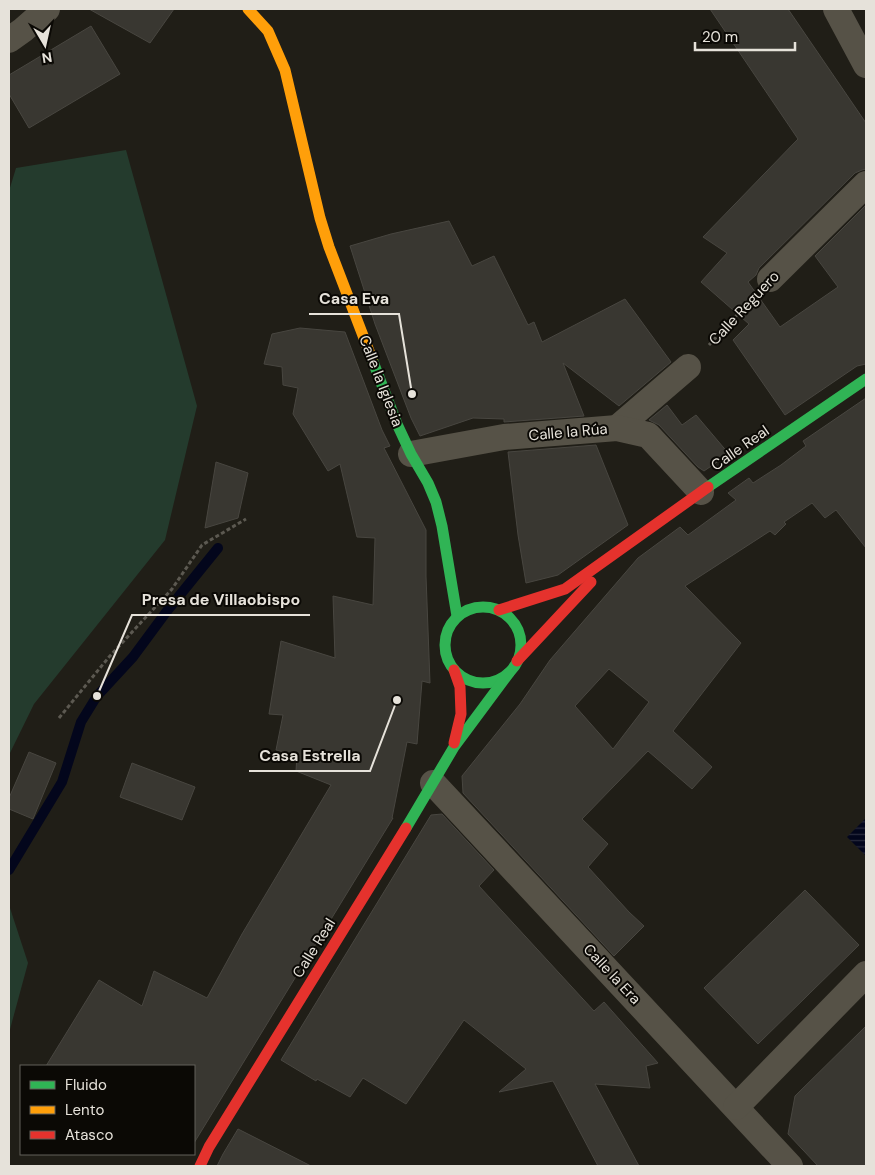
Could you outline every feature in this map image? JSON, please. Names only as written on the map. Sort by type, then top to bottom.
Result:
[{"type":"street","points":[[9,40],[24,30],[47,9]]},
{"type":"street","name":"Calle la Iglesia","points":[[248,9],[268,31],[285,70],[320,218],[329,247],[397,424],[436,502],[442,526],[457,616]]},
{"type":"street","points":[[836,9],[866,65]]},
{"type":"street","name":"Calle Reguero","points":[[770,279],[866,184]]},
{"type":"street","points":[[617,428],[688,367]]},
{"type":"street","name":"Calle Real","points":[[499,610],[566,589],[701,492],[866,379]]},
{"type":"street","name":"Calle la Rúa","points":[[411,454],[504,437],[617,428],[648,435],[701,492]]},
{"type":"street","name":"Calle Real","points":[[517,661],[630,542]]},
{"type":"street","points":[[488,607],[499,610],[509,617],[516,626],[520,638],[521,650],[514,668],[498,680],[475,682],[464,678],[454,670],[448,661],[445,637],[449,626],[457,616],[466,610],[488,607]]},
{"type":"street","name":"Calle Real","points":[[454,670],[460,687],[461,714],[454,746]]},
{"type":"street","name":"Calle Real","points":[[200,1166],[214,1138],[433,784],[454,746],[508,673]]},
{"type":"street","name":"Calle la Era","points":[[433,784],[790,1166]]},
{"type":"street","points":[[736,1107],[866,974]]},
{"type":"path","name":"Calle Reguero","points":[[688,367],[770,279]]},
{"type":"path","points":[[59,718],[109,657],[172,588],[202,545],[246,519]]},
{"type":"green space","points":[[126,150],[197,406],[165,540],[34,704],[9,755],[9,191],[16,168]]},
{"type":"green space","points":[[9,905],[28,963],[9,1033]]},
{"type":"water","points":[[866,818],[866,856],[847,837]]},
{"type":"building","points":[[89,9],[174,9],[150,43]]},
{"type":"building","points":[[710,9],[788,9],[866,123],[866,169],[855,173],[759,268],[756,275],[748,282],[780,327],[838,287],[815,256],[866,205],[866,364],[857,366],[785,415],[733,340],[749,324],[701,282],[727,253],[703,237],[798,139]]},
{"type":"building","points":[[91,26],[120,74],[29,128],[9,94],[9,75]]},
{"type":"building","points":[[449,221],[472,266],[494,256],[528,325],[534,322],[542,342],[625,299],[671,362],[619,406],[563,363],[584,416],[504,422],[504,419],[473,418],[420,436],[411,418],[375,324],[350,246],[391,234]]},
{"type":"building","points":[[300,328],[345,332],[382,430],[390,446],[384,448],[426,530],[430,683],[422,681],[417,744],[407,742],[393,818],[195,1141],[195,1065],[47,1065],[99,980],[142,1006],[154,971],[207,998],[242,934],[331,785],[296,771],[297,755],[276,750],[283,715],[269,714],[281,641],[335,658],[333,596],[373,605],[375,538],[357,537],[340,464],[328,471],[293,414],[298,388],[283,385],[282,367],[264,364],[272,334]]},
{"type":"building","points":[[866,398],[866,548],[836,510],[825,518],[812,503],[784,522],[786,524],[775,535],[770,531],[685,586],[741,643],[673,731],[712,767],[692,789],[648,751],[582,819],[608,844],[588,867],[644,926],[614,956],[463,793],[462,776],[520,704],[550,660],[638,558],[680,527],[688,535],[736,500],[728,493],[749,478],[753,483],[781,465],[806,446],[803,441]],"holes":[[[609,669],[649,702],[613,749],[575,706]]]},
{"type":"building","points":[[667,405],[682,425],[696,415],[729,454],[704,471],[698,467],[659,425],[649,420]]},
{"type":"building","points":[[596,445],[628,525],[558,575],[526,583],[508,452]]},
{"type":"building","points":[[216,462],[248,473],[238,518],[205,528]]},
{"type":"building","points":[[29,752],[56,763],[33,819],[9,809],[9,798]]},
{"type":"building","points":[[132,763],[195,787],[182,820],[120,797]]},
{"type":"building","points":[[442,814],[494,870],[479,886],[594,1011],[604,1002],[658,1063],[646,1066],[650,1088],[595,1084],[639,1166],[598,1166],[553,1081],[499,1092],[526,1069],[464,1020],[406,1104],[363,1078],[350,1097],[317,1079],[316,1081],[281,1060],[431,815]]},
{"type":"building","points":[[805,890],[859,945],[758,1044],[704,988]]},
{"type":"building","points":[[866,1026],[866,1166],[818,1166],[788,1134],[795,1096]]},
{"type":"building","points":[[238,1129],[311,1166],[217,1166]]},
{"type":"waterway","points":[[9,870],[62,782],[81,722],[97,696],[133,657],[218,548]]},
{"type":"traffic: fast","points":[[372,359],[397,424],[436,502],[442,526],[457,616]]},
{"type":"traffic: fast","points":[[708,487],[866,379]]},
{"type":"traffic: fast","points":[[483,607],[498,610],[510,618],[518,630],[521,645],[518,660],[510,672],[498,680],[483,683],[468,680],[456,672],[448,660],[445,645],[448,630],[456,618],[468,610],[483,607]]},
{"type":"traffic: fast","points":[[406,828],[454,747],[509,673]]},
{"type":"traffic: slow","points":[[248,9],[268,31],[285,70],[320,218],[329,247],[372,359]]},
{"type":"traffic: jam","points":[[499,610],[565,589],[708,487]]},
{"type":"traffic: jam","points":[[517,661],[591,582]]},
{"type":"traffic: jam","points":[[454,670],[460,687],[461,714],[454,743]]},
{"type":"traffic: jam","points":[[200,1166],[209,1147],[406,828]]},
{"type":"place","name":"Casa Eva","points":[[412,394]]},
{"type":"place","name":"Presa de Villaobispo","points":[[97,696]]},
{"type":"place","name":"Casa Estrella","points":[[397,700]]}]
